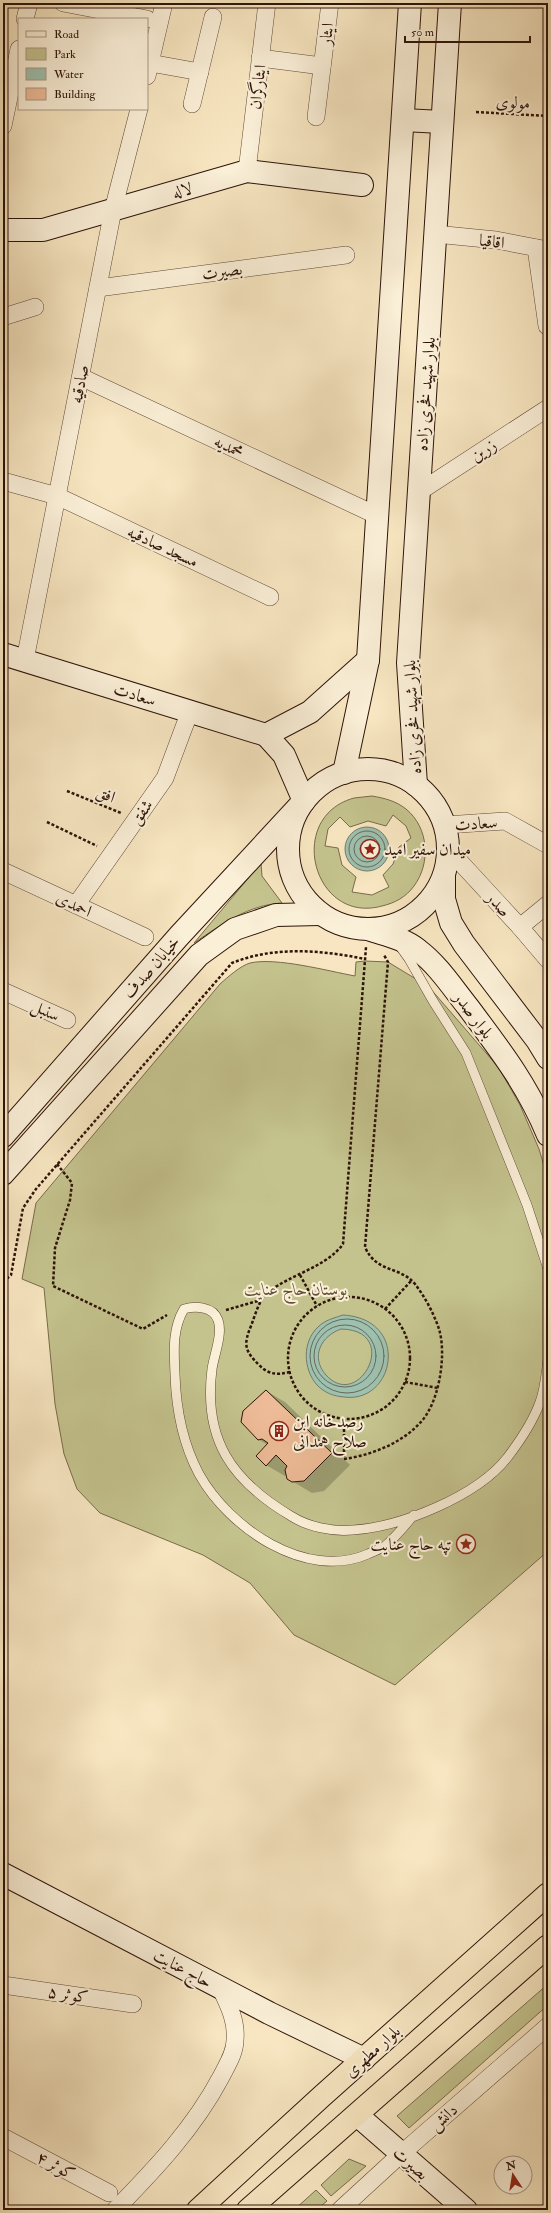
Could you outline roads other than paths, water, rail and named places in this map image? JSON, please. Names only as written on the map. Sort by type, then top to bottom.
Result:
[{"type":"highway","name":"بلوار مطهری","points":[[198,2210],[541,1900]]},
{"type":"highway","points":[[248,2210],[544,1953]]},
{"type":"main road","points":[[344,773],[368,660],[410,3]]},
{"type":"main road","name":"بلوار شهید فخری زاده","points":[[416,785],[408,663],[450,3]]},
{"type":"main road","points":[[402,120],[442,122]]},
{"type":"main road","name":"لاله","points":[[3,230],[43,230],[247,171],[362,186]]},
{"type":"main road","name":"سعادت","points":[[3,654],[266,735]]},
{"type":"main road","points":[[304,801],[284,756],[266,735],[310,712],[368,660]]},
{"type":"main road","points":[[369,769],[388,772],[416,785],[434,802],[445,825],[449,850],[444,874],[433,896],[415,914],[392,925],[368,929],[343,925],[320,914],[303,896],[292,873],[288,848],[292,824],[304,801],[322,784],[344,773],[369,769]]},
{"type":"main road","name":"خیابان صدف","points":[[3,1136],[179,936],[304,801]]},
{"type":"main road","name":"بلوار صدر","points":[[444,874],[444,899],[451,923],[464,944],[537,1040],[548,1058]]},
{"type":"main road","name":"خیابان صدف","points":[[3,1174],[199,955],[235,929],[269,917],[276,915],[320,914]]},
{"type":"main road","name":"بلوار صدر","points":[[368,929],[392,936],[417,948],[436,965],[508,1060],[535,1103],[548,1135]]},
{"type":"main road","name":"حاج عنایت","points":[[3,1874],[220,1987],[364,2059]]},
{"type":"main road","points":[[541,1900],[548,1888]]},
{"type":"main road","name":"بصیرت","points":[[357,2115],[466,2210]]},
{"type":"street","points":[[25,18],[29,3]]},
{"type":"street","points":[[62,3],[141,18]]},
{"type":"street","points":[[164,3],[151,20],[149,69],[200,72]]},
{"type":"street","name":"ایثارگران","points":[[247,171],[267,3]]},
{"type":"street","name":"ایثار","points":[[316,117],[330,3]]},
{"type":"street","points":[[192,104],[212,17]]},
{"type":"street","points":[[3,126],[18,54]]},
{"type":"street","name":"ایثار","points":[[260,58],[322,66]]},
{"type":"street","name":"صادقیه","points":[[25,660],[114,210],[139,110]]},
{"type":"street","name":"اقاقیا","points":[[435,234],[496,240],[542,249]]},
{"type":"street","points":[[542,249],[546,326]]},
{"type":"street","name":"بصیرت","points":[[98,288],[346,255]]},
{"type":"street","points":[[3,318],[35,307]]},
{"type":"street","name":"محمدیه","points":[[81,377],[378,516]]},
{"type":"street","name":"زرین","points":[[419,492],[548,408]]},
{"type":"street","name":"مسجد صادقیه","points":[[3,481],[57,496],[270,597]]},
{"type":"street","name":"شفق","points":[[76,905],[165,778],[190,711]]},
{"type":"street","name":"سعادت","points":[[445,825],[505,821],[548,845]]},
{"type":"street","name":"صدر","points":[[449,850],[520,926],[548,960]]},
{"type":"street","name":"احمدی","points":[[3,872],[145,937]]},
{"type":"street","points":[[520,926],[548,904]]},
{"type":"street","name":"سنبل","points":[[3,991],[67,1020]]},
{"type":"street","name":"کوثر ۵","points":[[3,1985],[133,2004]]},
{"type":"street","points":[[115,2210],[164,2160],[209,2099],[232,2056],[235,2040],[235,2024],[220,1987]]},
{"type":"street","name":"دانش","points":[[340,2210],[401,2154],[548,2026]]},
{"type":"street","name":"کوثر ۴","points":[[3,2137],[109,2193]]},
{"type":"lane","points":[[392,936],[409,959],[433,1001],[466,1053],[527,1205],[548,1269]]},
{"type":"lane","points":[[414,1515],[384,1546],[355,1559],[334,1562],[306,1558],[280,1549],[261,1539],[239,1521],[206,1486],[198,1472],[183,1430],[175,1391],[174,1345],[178,1319],[184,1309],[194,1306],[204,1307],[214,1314],[218,1320],[219,1330],[210,1385],[212,1412],[223,1454],[235,1471],[250,1487],[291,1517],[309,1524],[330,1529],[352,1531],[390,1525],[414,1515],[438,1507],[460,1495],[490,1474],[506,1459],[524,1434],[541,1402],[548,1360]]},
{"type":"water","points":[[367,827],[379,831],[385,837],[389,849],[385,861],[379,867],[367,871],[355,867],[349,861],[345,849],[349,837],[355,831]]},
{"type":"water","points":[[343,1315],[365,1320],[379,1330],[387,1345],[388,1360],[384,1375],[375,1388],[361,1396],[344,1397],[329,1394],[312,1379],[307,1364],[307,1348],[313,1333],[324,1323]],"holes":[[[341,1329],[359,1333],[369,1342],[372,1354],[369,1366],[361,1377],[351,1384],[339,1384],[326,1375],[321,1368],[318,1354],[320,1348],[328,1337]]]},
{"type":"place","name":"میدان سفیر امید","points":[[370,849]]},
{"type":"place","name":"رصدخانه ابن صلاح همدانی","points":[[279,1431]]},
{"type":"place","name":"تپه حاج عنایت","points":[[466,1544]]},
{"type":"park label","name":"بوستان حاج عنایت","points":[[296,1289]]}]
